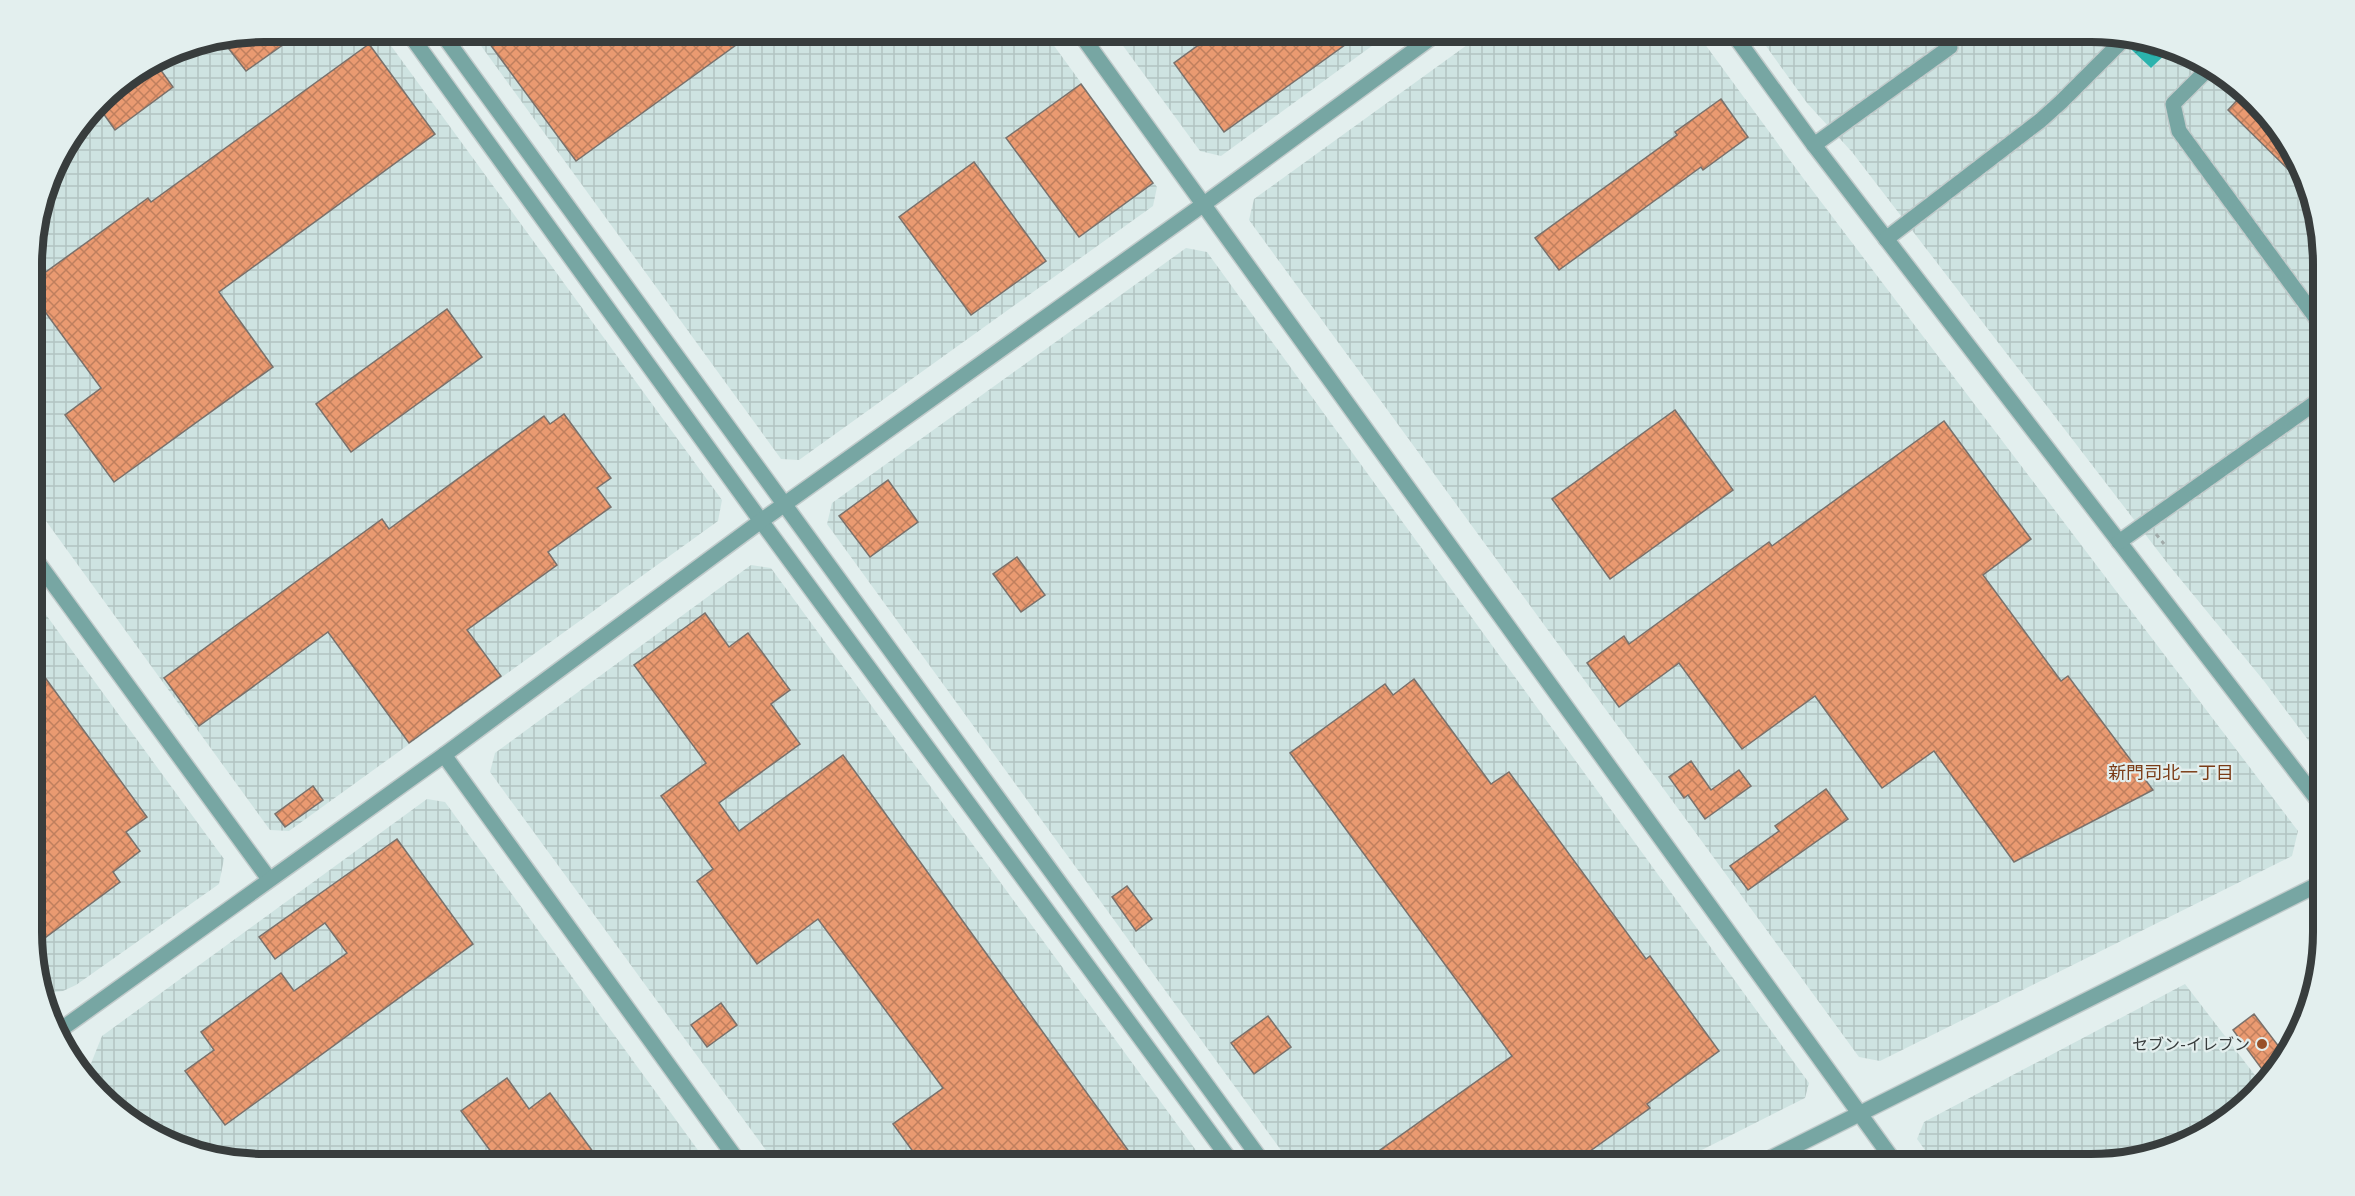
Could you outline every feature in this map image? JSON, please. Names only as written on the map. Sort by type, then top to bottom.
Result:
[{"type":"street","points":[[415,42],[761,521],[1226,1154]]},
{"type":"street","points":[[448,42],[1257,1154]]},
{"type":"street","points":[[1086,42],[1889,1154]]},
{"type":"street","points":[[64,1027],[444,755],[784,504],[1204,204],[1424,42]]},
{"type":"street","points":[[1739,42],[1814,145],[2313,794]]},
{"type":"street","points":[[1886,239],[2006,149],[2061,102],[2119,44]]},
{"type":"street","points":[[1814,145],[1950,47]]},
{"type":"street","points":[[2204,73],[2173,104],[2179,132],[2313,314]]},
{"type":"street","points":[[2119,542],[2313,404]]},
{"type":"street","points":[[42,568],[269,879]]},
{"type":"street","points":[[444,755],[733,1154]]},
{"type":"street","points":[[1779,1154],[2313,887]]},
{"type":"shaded area","points":[[250,42],[388,42],[722,500],[718,521],[289,831],[270,830],[42,515],[42,250],[46,221],[59,179],[88,129],[118,97],[141,79],[166,65],[221,46]]},
{"type":"shaded area","points":[[478,42],[1051,42],[1157,187],[1153,206],[799,460],[781,459]]},
{"type":"shaded area","points":[[1120,42],[1377,42],[1221,156],[1200,151]]},
{"type":"shaded area","points":[[1471,42],[1703,42],[1803,178],[2298,831],[2292,856],[1880,1061],[1859,1057],[1249,220],[1254,199]]},
{"type":"shaded area","points":[[1763,42],[2105,42],[2126,45],[2151,68],[2165,55],[2189,65],[2214,79],[2237,97],[2267,129],[2296,179],[2309,221],[2313,250],[2313,747],[2264,681],[2168,564],[1852,152],[1807,103]]},
{"type":"shaded area","points":[[1186,248],[1207,252],[1809,1083],[1805,1098],[1694,1154],[1284,1154],[827,524],[832,503]]},
{"type":"shaded area","points":[[751,565],[771,568],[1199,1154],[769,1154],[490,772],[495,753]]},
{"type":"shaded area","points":[[42,609],[224,859],[219,884],[76,985],[63,991],[51,993],[42,946]]},
{"type":"shaded area","points":[[427,799],[445,802],[701,1154],[250,1154],[221,1150],[166,1131],[141,1117],[107,1089],[90,1066],[102,1036]]},
{"type":"shaded area","points":[[2185,984],[2258,1079],[2226,1108],[2189,1131],[2134,1150],[2105,1154],[1928,1154],[1917,1139],[1924,1122]]},
{"type":"water","points":[[2126,45],[2165,55],[2151,68]]},
{"type":"building","points":[[250,42],[287,42],[246,71],[226,45]]},
{"type":"building","points":[[488,42],[740,42],[576,161]]},
{"type":"building","points":[[1194,42],[1349,42],[1224,132],[1174,63],[1197,46]]},
{"type":"building","points":[[369,44],[435,134],[219,292],[273,367],[114,482],[65,415],[101,388],[42,308],[42,275],[148,198],[151,202]]},
{"type":"building","points":[[160,68],[173,87],[115,130],[102,112],[129,88]]},
{"type":"building","points":[[1081,84],[1153,183],[1079,237],[1006,138]]},
{"type":"building","points":[[1721,99],[1748,137],[1703,170],[1701,167],[1559,270],[1535,238],[1677,135],[1675,132]]},
{"type":"building","points":[[2239,99],[2248,107],[2276,141],[2294,176],[2228,110]]},
{"type":"building","points":[[974,162],[1046,261],[971,315],[899,217]]},
{"type":"building","points":[[447,309],[482,357],[351,452],[316,404]]},
{"type":"building","points":[[1675,410],[1733,490],[1610,579],[1552,499]]},
{"type":"building","points":[[564,414],[611,478],[597,488],[611,507],[548,552],[557,565],[467,630],[501,676],[409,743],[328,632],[199,726],[164,678],[382,519],[389,529],[544,416],[550,424]]},
{"type":"building","points":[[1944,421],[2031,539],[1983,575],[2061,681],[2068,676],[2153,790],[2014,862],[1934,751],[1882,788],[1815,696],[1742,749],[1679,663],[1619,707],[1587,663],[1624,636],[1629,644],[1769,542],[1772,546]]},
{"type":"building","points":[[888,480],[918,522],[870,557],[839,516]]},
{"type":"building","points":[[1017,557],[1045,595],[1021,612],[993,574]]},
{"type":"building","points":[[705,613],[729,647],[748,633],[790,690],[771,704],[800,744],[719,803],[739,831],[843,755],[1131,1154],[915,1154],[893,1124],[943,1088],[818,919],[757,964],[697,881],[713,869],[661,796],[706,763],[634,665]]},
{"type":"building","points":[[42,673],[147,817],[126,832],[140,851],[113,872],[120,882],[42,940]]},
{"type":"building","points":[[1414,679],[1491,784],[1509,772],[1646,959],[1650,956],[1719,1051],[1647,1104],[1650,1108],[1586,1154],[1376,1153],[1512,1056],[1290,753],[1385,684],[1393,695]]},
{"type":"building","points":[[1691,761],[1711,790],[1739,770],[1751,786],[1705,819],[1688,795],[1684,798],[1669,777]]},
{"type":"building","points":[[313,786],[323,800],[285,827],[275,814]]},
{"type":"building","points":[[1826,789],[1848,819],[1748,890],[1730,866],[1779,831],[1775,826]]},
{"type":"building","points":[[397,839],[473,944],[225,1125],[185,1071],[214,1050],[201,1032],[281,973],[294,991],[347,953],[325,923],[275,959],[259,937]]},
{"type":"building","points":[[1127,886],[1152,919],[1136,931],[1112,897]]},
{"type":"building","points":[[721,1003],[737,1025],[707,1047],[691,1025]]},
{"type":"building","points":[[2254,1014],[2280,1048],[2264,1071],[2233,1030]]},
{"type":"building","points":[[1268,1016],[1291,1047],[1254,1074],[1231,1043]]},
{"type":"building","points":[[507,1078],[529,1109],[550,1093],[595,1154],[493,1154],[461,1111]]},
{"type":"place","name":"セブン-イレブン","points":[[2262,1044]]},
{"type":"district","name":"新門司北一丁目","points":[[2171,773]]}]
